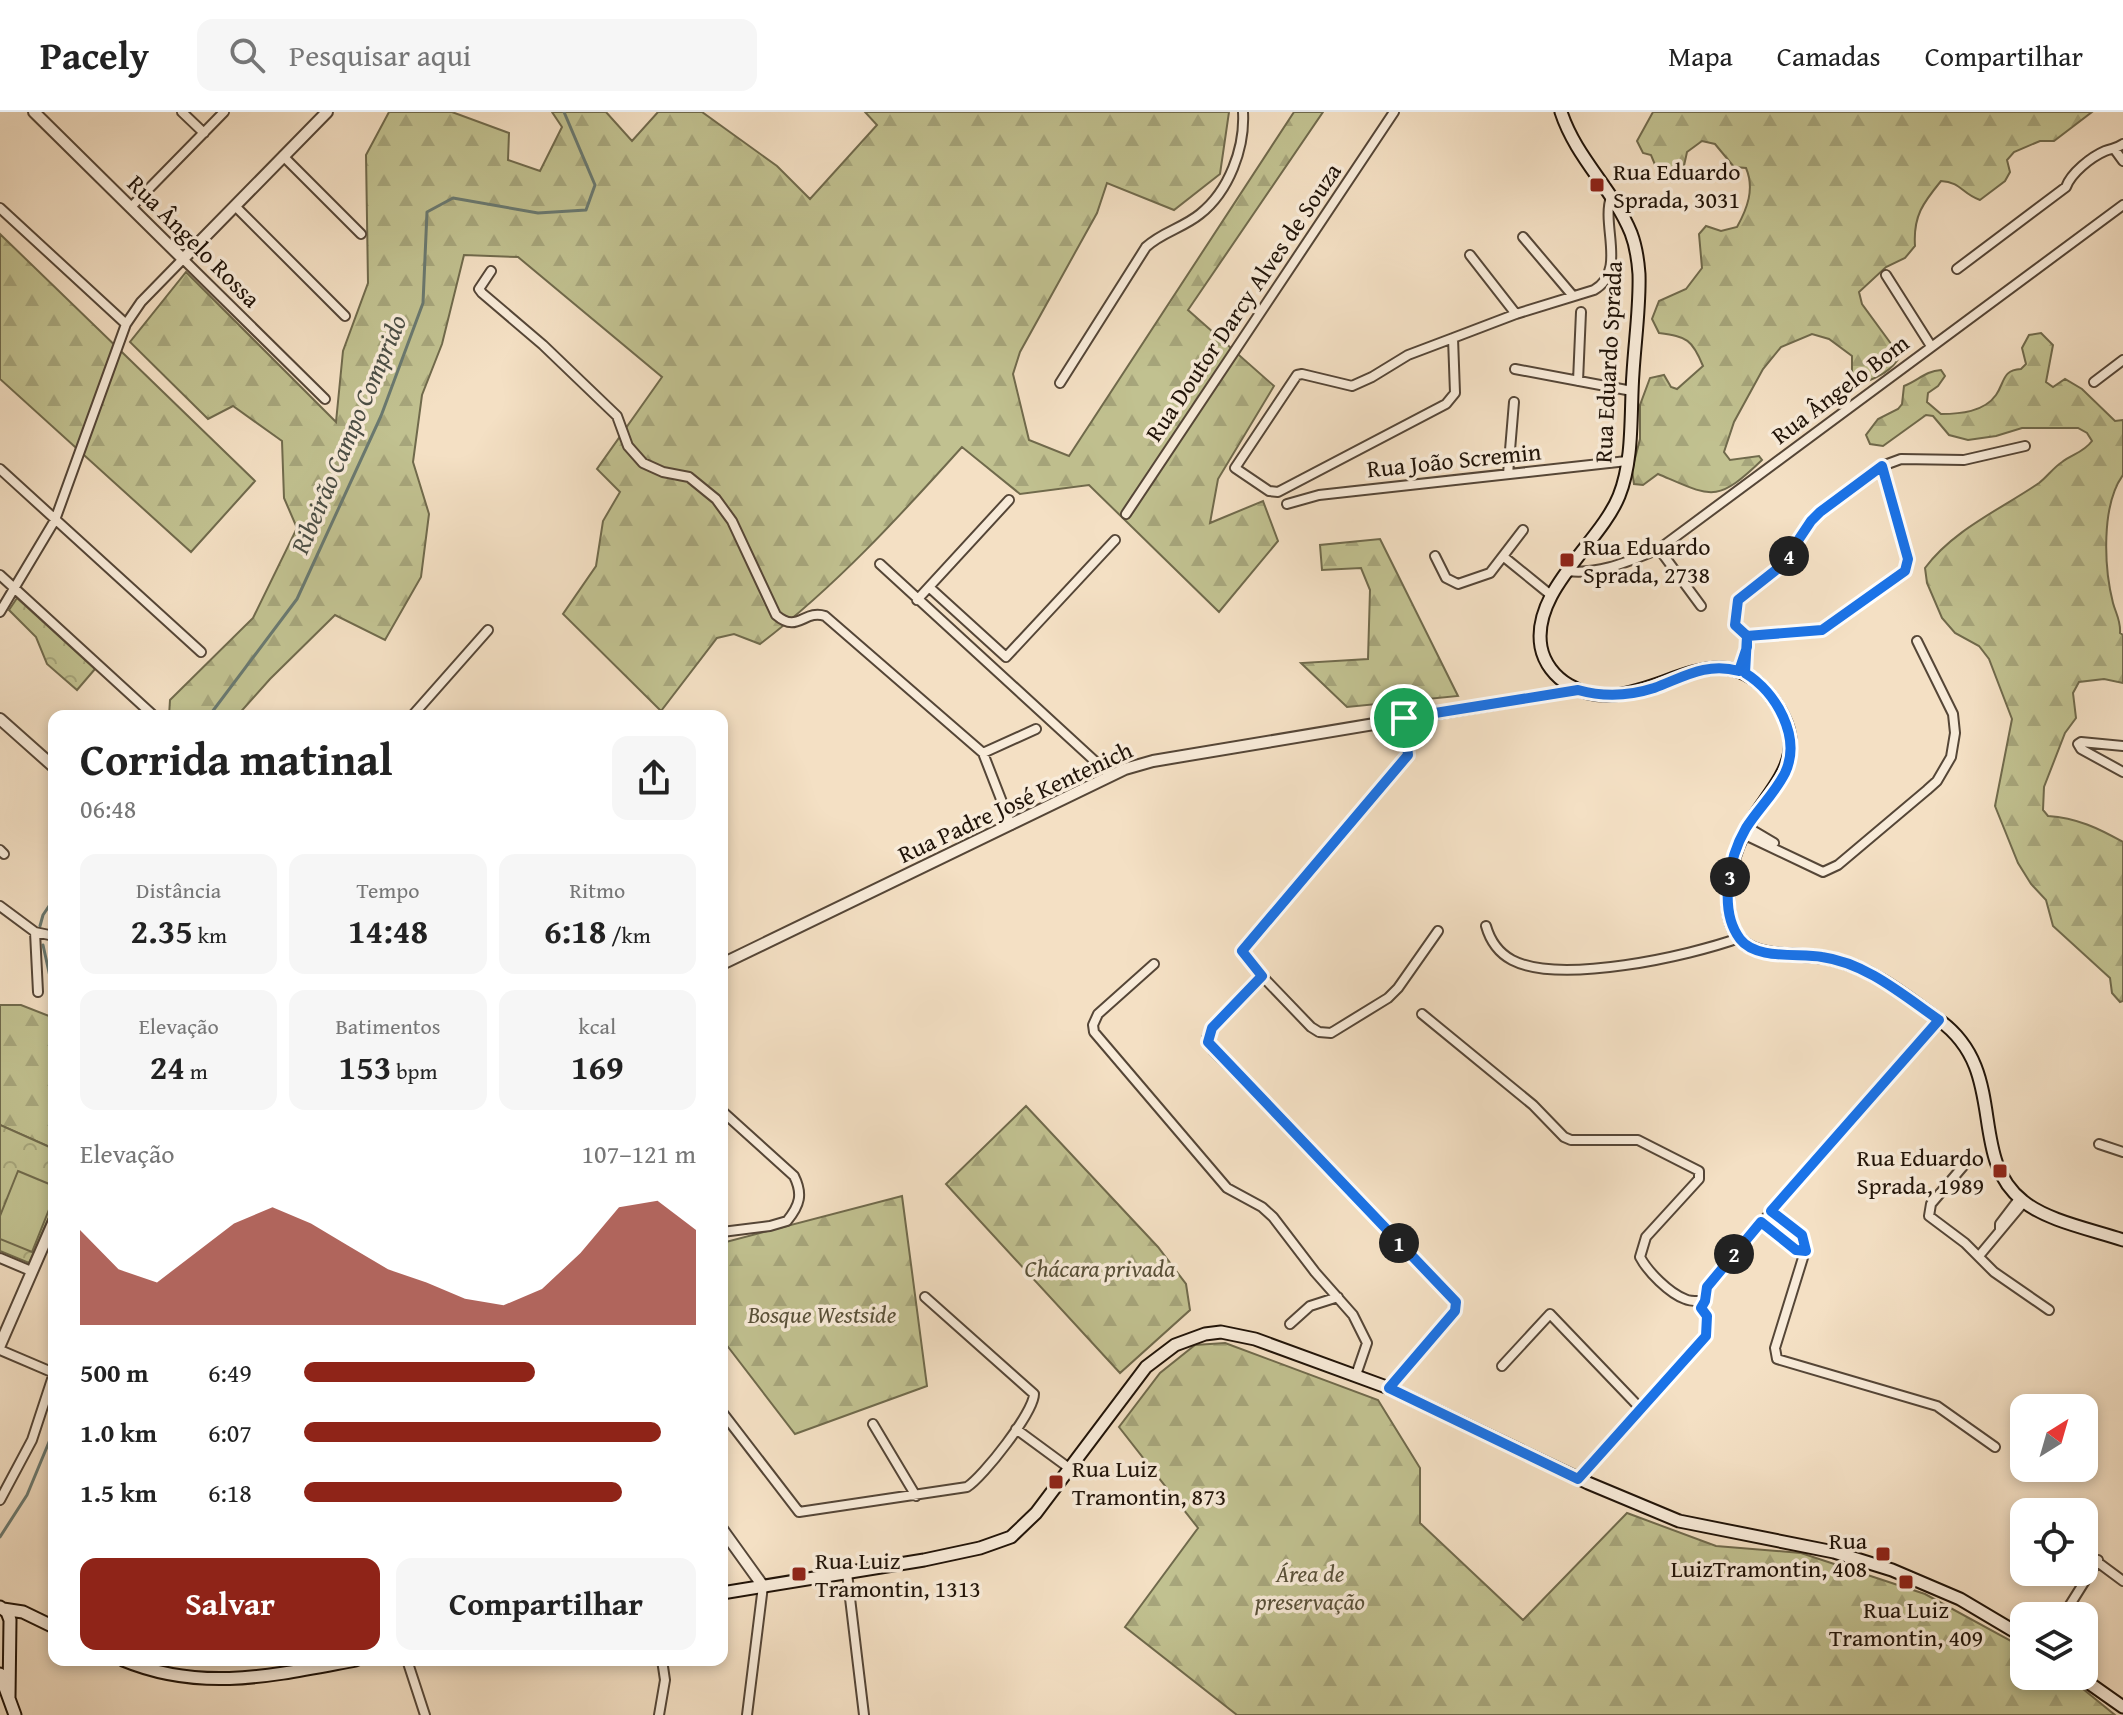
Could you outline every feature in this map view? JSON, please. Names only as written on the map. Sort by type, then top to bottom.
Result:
[{"type":"main road","name":"Rua Eduardo Sprada","points":[[1561,112],[1577,150],[1611,197],[1630,233],[1637,258],[1639,284],[1624,480],[1616,502],[1567,571],[1543,616],[1541,649],[1559,678],[1578,690]]},
{"type":"main road","points":[[1578,690],[1601,695],[1631,694],[1695,671],[1717,667],[1742,672],[1764,689],[1780,711],[1789,735],[1790,750],[1785,772],[1745,830],[1734,859],[1729,892],[1730,919],[1739,938],[1748,946],[1763,951],[1821,956],[1849,964],[1878,978],[1939,1020],[1965,1043],[1975,1062],[1999,1168],[2005,1180],[2022,1200],[2054,1217],[2123,1240]]},
{"type":"main road","points":[[728,1592],[972,1550],[1011,1537],[1028,1522],[1146,1367],[1175,1345],[1190,1338],[1221,1332],[1238,1334],[1389,1388],[1578,1479],[1679,1521],[1834,1552],[1872,1563],[1960,1599],[2010,1629]]},
{"type":"main road","points":[[2,1608],[23,1612],[48,1624]]},
{"type":"main road","points":[[2,1608],[9,1615],[6,1629],[9,1697]]},
{"type":"main road","points":[[6,1629],[48,1624]]},
{"type":"main road","points":[[142,1666],[173,1676],[206,1680],[267,1676],[323,1666]]},
{"type":"main road","points":[[0,1674],[15,1715]]},
{"type":"main road","points":[[2098,1689],[2123,1707]]},
{"type":"street","name":"Rua Ângelo Rossa","points":[[34,112],[325,399]]},
{"type":"street","points":[[182,112],[204,133]]},
{"type":"street","points":[[131,207],[224,112]]},
{"type":"street","points":[[0,612],[55,520],[126,324],[141,302],[327,112]]},
{"type":"street","points":[[1060,383],[1146,247],[1163,233],[1200,214],[1217,194],[1243,141],[1243,112]]},
{"type":"street","name":"Rua Doutor Darcy Alves de Souza","points":[[1126,514],[1394,112]]},
{"type":"street","points":[[1957,269],[2066,187],[2069,176],[2106,150],[2119,147],[2123,161]]},
{"type":"street","points":[[283,156],[361,234]]},
{"type":"street","points":[[1453,338],[1455,393],[1446,404],[1278,492],[1269,491],[1235,468],[1297,375],[1352,386],[1408,355],[1516,314],[1600,286],[1611,270],[1607,215],[1611,197]]},
{"type":"street","name":"Rua Ângelo Bom","points":[[1567,571],[1582,573],[1608,568],[1659,549],[2123,205]]},
{"type":"street","points":[[235,206],[345,316]]},
{"type":"street","points":[[0,208],[126,324]]},
{"type":"street","points":[[1523,237],[1573,296]]},
{"type":"street","points":[[1470,255],[1516,314]]},
{"type":"street","points":[[491,271],[479,289],[482,293],[551,352],[617,416],[628,446],[635,455],[652,469],[689,477],[725,509],[776,615],[792,624],[815,614],[825,616],[983,753],[1011,825]]},
{"type":"street","points":[[1886,275],[1931,346]]},
{"type":"street","points":[[1578,381],[1581,312]]},
{"type":"street","points":[[2094,382],[2123,360]]},
{"type":"street","points":[[1515,369],[1632,391]]},
{"type":"street","points":[[1508,474],[1514,402]]},
{"type":"street","points":[[1882,466],[1908,559],[1905,571],[1822,630],[1747,636],[1735,625],[1738,600],[1781,566],[1820,512],[1882,466],[1901,459],[1964,460],[2025,446]]},
{"type":"street","name":"Rua João Scremin","points":[[1287,504],[1319,495],[1627,461]]},
{"type":"street","points":[[0,469],[201,652]]},
{"type":"street","points":[[917,600],[1009,500]]},
{"type":"street","points":[[1435,556],[1446,578],[1458,584],[1490,573],[1523,530]]},
{"type":"street","points":[[929,587],[1006,657],[1115,540]]},
{"type":"street","points":[[1659,549],[1701,606]]},
{"type":"street","points":[[1504,557],[1552,596]]},
{"type":"street","points":[[880,564],[1110,775]]},
{"type":"street","points":[[0,575],[147,710]]},
{"type":"street","points":[[954,633],[966,620]]},
{"type":"street","points":[[417,710],[488,630]]},
{"type":"street","points":[[966,644],[977,630]]},
{"type":"street","points":[[1742,672],[1747,636]]},
{"type":"street","points":[[1745,830],[1823,872],[1831,869],[1927,790],[1944,770],[1954,744],[1953,714],[1917,641]]},
{"type":"street","name":"Rua Padre José Kentenich","points":[[728,961],[1110,775],[1153,761],[1578,690]]},
{"type":"street","points":[[1404,718],[1409,750],[1406,758],[1242,951],[1311,1027],[1319,1032],[1331,1033],[1394,992],[1438,931]]},
{"type":"street","points":[[0,719],[48,762]]},
{"type":"street","points":[[983,753],[1036,729]]},
{"type":"street","points":[[2123,746],[2078,744],[2081,749],[2123,772]]},
{"type":"street","points":[[0,906],[35,932],[48,935]]},
{"type":"street","points":[[1486,926],[1499,950],[1514,961],[1528,965],[1583,968],[1637,962],[1642,957],[1657,953],[1669,957],[1739,938]]},
{"type":"street","points":[[35,932],[38,992]]},
{"type":"street","points":[[1154,964],[1098,1014],[1093,1025],[1094,1032],[1227,1188],[1262,1207],[1273,1217],[1361,1326],[1367,1343],[1356,1375]]},
{"type":"street","points":[[1262,976],[1212,1028],[1207,1038],[1213,1050],[1457,1306],[1389,1388]]},
{"type":"street","points":[[1422,1014],[1533,1105],[1564,1137],[1571,1140],[1638,1140],[1699,1171],[1699,1179],[1646,1237],[1640,1257],[1675,1294],[1691,1301],[1705,1301]]},
{"type":"street","points":[[1578,1479],[1706,1336],[1707,1316],[1701,1308],[1710,1282],[1939,1020]]},
{"type":"street","points":[[728,1116],[794,1176],[800,1200],[787,1221],[728,1231]]},
{"type":"street","points":[[2099,1144],[2123,1152]]},
{"type":"street","points":[[1965,1164],[1931,1204],[1929,1216],[1994,1272],[2049,1310]]},
{"type":"street","points":[[1979,1256],[2000,1229],[2005,1228],[2022,1200]]},
{"type":"street","points":[[1771,1211],[1802,1235],[1806,1251],[1775,1348],[1777,1359],[1937,1406],[1995,1447]]},
{"type":"street","points":[[1761,1222],[1796,1250],[1806,1251]]},
{"type":"street","points":[[48,1234],[0,1348],[48,1370]]},
{"type":"street","points":[[0,1258],[31,1271]]},
{"type":"street","points":[[728,1420],[799,1512],[959,1490],[975,1482],[1035,1399],[1032,1390],[925,1297]]},
{"type":"street","points":[[1290,1324],[1310,1306],[1338,1297]]},
{"type":"street","points":[[1502,1366],[1550,1314],[1641,1409]]},
{"type":"street","points":[[0,1500],[32,1440],[48,1391]]},
{"type":"street","points":[[873,1424],[916,1496]]},
{"type":"street","points":[[1016,1429],[1069,1468]]},
{"type":"street","points":[[728,1537],[763,1586],[747,1715]]},
{"type":"street","points":[[2098,1560],[2123,1581]]},
{"type":"street","points":[[847,1573],[864,1715]]},
{"type":"street","points":[[409,1666],[425,1715]]},
{"type":"street","points":[[659,1715],[664,1666]]},
{"type":"green space","points":[[389,112],[452,112],[509,133],[508,160],[540,171],[562,127],[552,112],[606,112],[632,141],[658,112],[702,112],[777,166],[810,199],[877,125],[865,112],[1229,112],[1220,174],[1174,210],[1107,183],[1097,213],[1020,352],[1013,374],[1029,440],[1069,456],[1294,112],[1323,112],[1188,310],[1274,386],[1218,479],[1210,523],[1263,501],[1278,541],[1219,612],[1089,485],[1020,494],[962,447],[890,525],[788,622],[760,644],[734,634],[717,638],[660,710],[563,614],[596,566],[603,521],[620,492],[597,469],[662,377],[518,257],[464,255],[442,344],[422,395],[413,462],[429,514],[421,577],[385,640],[335,615],[242,710],[169,710],[170,700],[253,618],[297,528],[284,498],[282,441],[233,406],[208,419],[130,342],[186,272],[336,422],[343,351],[368,283],[366,155]]},
{"type":"green space","points":[[1653,112],[2092,112],[2054,141],[2040,141],[2014,152],[2007,160],[2010,172],[2005,181],[1980,200],[1953,184],[1941,181],[1920,210],[1915,246],[1905,258],[1886,267],[1859,292],[1862,304],[1900,356],[1897,361],[1884,373],[1863,383],[1852,376],[1852,356],[1829,339],[1812,334],[1781,347],[1763,369],[1734,422],[1724,452],[1730,460],[1759,456],[1762,460],[1734,484],[1713,492],[1691,488],[1658,474],[1643,485],[1634,484],[1632,470],[1640,439],[1640,405],[1650,378],[1664,375],[1671,387],[1677,389],[1703,366],[1687,341],[1659,333],[1652,319],[1659,301],[1686,289],[1702,268],[1699,234],[1706,226],[1721,231],[1737,227],[1749,199],[1749,176],[1746,168],[1734,167],[1715,144],[1702,141],[1687,152],[1682,175],[1672,182],[1658,172],[1651,155],[1643,153],[1637,141]]},
{"type":"green space","points":[[0,234],[255,481],[191,552],[0,379]]},
{"type":"green space","points":[[2041,333],[2053,345],[2046,382],[2053,387],[2065,379],[2082,389],[2115,421],[2123,420],[2123,475],[2111,503],[2106,555],[2110,589],[2123,635],[2123,683],[2104,679],[2079,682],[2073,693],[2076,718],[2065,733],[2044,787],[2043,810],[2048,816],[2087,824],[2123,842],[2123,1001],[2120,1002],[2112,993],[2110,978],[2053,926],[2046,900],[2018,863],[1995,806],[2012,719],[1989,659],[1979,646],[1955,633],[1942,618],[1927,583],[1925,568],[1963,531],[2039,483],[2059,464],[2092,441],[2087,433],[2078,428],[2022,428],[1968,440],[1949,435],[1933,416],[1926,415],[1883,446],[1870,444],[1866,435],[1878,419],[1902,404],[1904,386],[1935,371],[1941,370],[1945,376],[1928,393],[1927,402],[1941,414],[1964,412],[1985,405],[1996,395],[2007,374],[2026,364],[2022,348],[2029,335]]},
{"type":"green space","points":[[1380,539],[1458,696],[1347,707],[1301,663],[1368,659],[1370,590],[1361,568],[1322,570],[1320,545]]},
{"type":"green space","points":[[17,598],[95,669],[77,690],[47,664],[36,637],[9,610]]},
{"type":"green space","points":[[0,1005],[21,1005],[48,1016],[48,1146],[0,1125]]},
{"type":"green space","name":"Chácara privada","points":[[1026,1106],[1158,1247],[1186,1284],[1190,1310],[1120,1373],[946,1184]]},
{"type":"green space","points":[[0,1125],[48,1146],[48,1220],[29,1263],[0,1251]]},
{"type":"green space","points":[[18,1171],[48,1184],[48,1212],[32,1252],[0,1239],[0,1216]]},
{"type":"green space","name":"Bosque Westside","points":[[902,1196],[927,1386],[795,1434],[728,1347],[728,1241]]},
{"type":"green space","name":"Área de preservação","points":[[1225,1343],[1378,1400],[1420,1468],[1420,1523],[1523,1620],[1627,1513],[1716,1546],[1801,1553],[1925,1594],[2010,1640],[2010,1690],[2084,1690],[2115,1715],[1237,1715],[1125,1627],[1198,1528],[1119,1427],[1160,1373],[1195,1345]]},
{"type":"waterway","name":"Ribeirão Campo Comprido","points":[[214,710],[297,599],[381,416],[423,303],[427,212],[453,198],[538,213],[586,210],[595,185],[564,112]]},
{"type":"waterway","name":"Ribeirão Campo Comprido","points":[[40,926],[48,908]]},
{"type":"waterway","name":"Ribeirão Campo Comprido","points":[[43,945],[48,968]]},
{"type":"waterway","name":"Ribeirão Campo Comprido","points":[[0,1537],[27,1495],[48,1444]]},
{"type":"place","name":"Rua Eduardo Sprada, 3031","points":[[1597,185]]},
{"type":"place","name":"Rua Eduardo Sprada, 2738","points":[[1567,560]]},
{"type":"place","name":"Rua Eduardo Sprada, 1989","points":[[2000,1171]]},
{"type":"place","name":"Rua Luiz Tramontin, 873","points":[[1056,1482]]},
{"type":"place","name":"Rua LuizTramontin, 408","points":[[1883,1554]]},
{"type":"place","name":"Rua Luiz Tramontin, 1313","points":[[799,1574]]},
{"type":"place","name":"Rua Luiz Tramontin, 409","points":[[1906,1582]]},
{"type":"route","points":[[1404,718],[1408,755],[1242,951],[1262,976],[1212,1028],[1207,1038],[1209,1046],[1456,1302],[1455,1311],[1389,1388],[1578,1479],[1706,1336],[1707,1316],[1701,1308],[1707,1287],[1761,1222],[1796,1250],[1806,1251],[1802,1235],[1771,1211],[1939,1020],[1878,978],[1849,964],[1821,956],[1775,953],[1748,946],[1734,929],[1728,909],[1731,873],[1738,845],[1785,772],[1790,750],[1789,735],[1780,711],[1757,681],[1745,673],[1747,647],[1747,636],[1822,630],[1905,571],[1908,559],[1882,466],[1820,512],[1781,566],[1738,600],[1735,625],[1747,636],[1747,647],[1739,671],[1706,668],[1631,694],[1601,695],[1578,690],[1404,718]]}]
